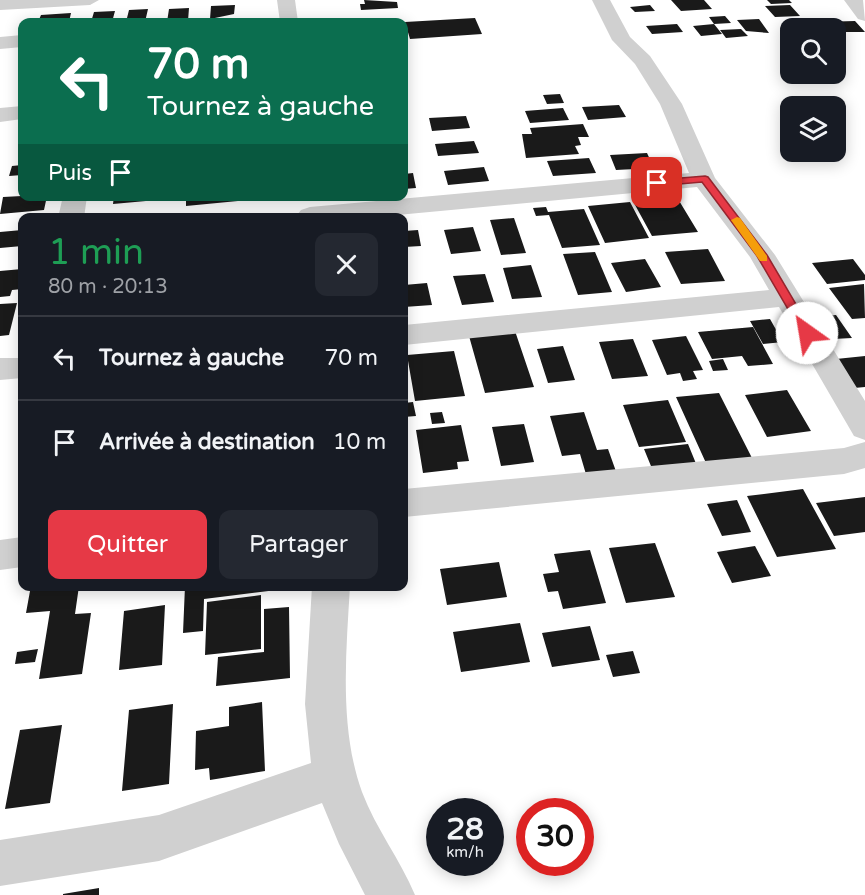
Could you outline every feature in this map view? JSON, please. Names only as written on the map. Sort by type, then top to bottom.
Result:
[{"type":"street","points":[[6,7],[90,0]]},
{"type":"street","points":[[286,0],[289,18]]},
{"type":"street","points":[[601,0],[622,40],[643,60],[671,105],[705,179],[762,255],[865,428]]},
{"type":"street","points":[[853,0],[865,15]]},
{"type":"street","points":[[0,43],[18,41]]},
{"type":"street","points":[[0,115],[18,113]]},
{"type":"street","points":[[309,210],[705,179]]},
{"type":"street","points":[[408,335],[785,297]]},
{"type":"street","points":[[0,369],[18,368]]},
{"type":"street","points":[[408,503],[844,461],[865,455]]},
{"type":"street","points":[[0,555],[18,553]]},
{"type":"street","points":[[331,591],[324,675],[328,727],[336,776],[349,816],[391,895]]},
{"type":"street","points":[[0,863],[159,838],[336,776]]},
{"type":"building","points":[[364,0],[397,2],[398,8],[361,10],[360,4],[365,4]]},
{"type":"building","points":[[671,0],[704,0],[712,9],[681,11]]},
{"type":"building","points":[[767,0],[789,0],[792,3],[771,4]]},
{"type":"building","points":[[235,5],[234,14],[210,18],[211,6]]},
{"type":"building","points":[[650,5],[655,11],[635,12],[630,7]]},
{"type":"building","points":[[790,5],[800,16],[775,17],[765,6]]},
{"type":"building","points":[[189,8],[188,18],[168,18],[169,9]]},
{"type":"building","points":[[148,9],[146,18],[127,18],[129,10]]},
{"type":"building","points":[[115,11],[113,18],[92,18],[94,12]]},
{"type":"building","points":[[71,13],[70,18],[40,18],[41,15]]},
{"type":"building","points":[[725,16],[731,23],[714,24],[709,17]]},
{"type":"building","points":[[475,18],[482,34],[410,39],[408,22]]},
{"type":"building","points":[[759,19],[769,33],[746,31],[737,20]]},
{"type":"building","points":[[846,21],[855,21],[865,32],[846,32]]},
{"type":"building","points":[[677,24],[683,32],[652,34],[646,26]]},
{"type":"building","points":[[714,24],[722,34],[701,36],[693,26]]},
{"type":"building","points":[[741,29],[748,36],[726,38],[720,30]]},
{"type":"building","points":[[560,94],[564,103],[547,104],[543,95]]},
{"type":"building","points":[[619,105],[626,117],[588,120],[582,107]]},
{"type":"building","points":[[563,108],[569,120],[530,123],[525,111]]},
{"type":"building","points":[[466,116],[470,128],[432,131],[429,118]]},
{"type":"building","points":[[583,124],[589,137],[578,137],[581,145],[575,146],[579,154],[526,158],[522,134],[532,134],[530,128]]},
{"type":"building","points":[[474,141],[479,153],[438,156],[435,144]]},
{"type":"building","points":[[647,153],[654,168],[616,170],[610,155]]},
{"type":"building","points":[[589,158],[596,173],[553,176],[547,161]]},
{"type":"building","points":[[18,165],[18,175],[9,176],[12,166]]},
{"type":"building","points":[[484,167],[489,181],[448,185],[444,171]]},
{"type":"building","points":[[413,173],[416,188],[408,189],[408,174]]},
{"type":"building","points":[[18,196],[18,201],[46,201],[44,210],[0,214],[3,197]]},
{"type":"building","points":[[678,199],[698,232],[652,236],[634,203]]},
{"type":"building","points":[[113,201],[146,201],[113,204]]},
{"type":"building","points":[[186,201],[237,201],[186,206]]},
{"type":"building","points":[[630,202],[649,238],[605,243],[588,206]]},
{"type":"building","points":[[546,207],[548,212],[584,209],[600,245],[562,248],[549,215],[536,216],[533,208]]},
{"type":"building","points":[[514,218],[526,253],[501,255],[490,220]]},
{"type":"building","points":[[473,227],[481,251],[451,254],[444,230]]},
{"type":"building","points":[[18,230],[18,246],[0,248],[0,232]]},
{"type":"building","points":[[418,230],[421,246],[408,247],[408,231]]},
{"type":"building","points":[[708,249],[725,281],[681,284],[665,252]]},
{"type":"building","points":[[595,252],[612,292],[578,295],[563,254]]},
{"type":"building","points":[[645,259],[661,287],[626,292],[611,263]]},
{"type":"building","points":[[853,259],[865,275],[865,280],[827,284],[812,263]]},
{"type":"building","points":[[531,265],[542,297],[512,299],[503,268]]},
{"type":"building","points":[[18,269],[18,289],[12,290],[10,296],[0,297],[0,271]]},
{"type":"building","points":[[485,274],[494,302],[462,305],[453,276]]},
{"type":"building","points":[[427,283],[432,305],[408,307],[408,285]]},
{"type":"building","points":[[864,284],[865,318],[852,319],[829,288]]},
{"type":"building","points":[[17,303],[9,335],[0,336],[0,304]]},
{"type":"building","points":[[836,315],[852,338],[833,339],[818,317]]},
{"type":"building","points":[[770,319],[783,342],[763,344],[750,321]]},
{"type":"building","points":[[753,327],[773,364],[748,366],[742,356],[712,359],[698,332]]},
{"type":"building","points":[[515,331],[534,387],[485,393],[469,336]]},
{"type":"building","points":[[686,336],[703,370],[693,371],[697,379],[683,381],[680,373],[667,375],[652,340]]},
{"type":"building","points":[[633,339],[648,376],[612,379],[599,342]]},
{"type":"building","points":[[563,346],[575,380],[548,383],[537,349]]},
{"type":"building","points":[[454,351],[465,396],[415,401],[408,355]]},
{"type":"building","points":[[865,356],[865,387],[854,388],[836,359]]},
{"type":"building","points":[[723,359],[728,370],[713,371],[709,361]]},
{"type":"building","points":[[787,390],[811,431],[767,437],[745,395]]},
{"type":"building","points":[[719,393],[752,458],[706,463],[676,397]]},
{"type":"building","points":[[668,400],[686,442],[639,447],[623,405]]},
{"type":"building","points":[[413,402],[416,416],[408,417],[408,403]]},
{"type":"building","points":[[442,412],[445,423],[432,424],[430,413]]},
{"type":"building","points":[[584,412],[597,450],[608,449],[618,477],[588,481],[580,454],[562,456],[550,416]]},
{"type":"building","points":[[524,424],[534,462],[501,466],[492,427]]},
{"type":"building","points":[[461,425],[469,461],[457,462],[458,469],[423,473],[416,430]]},
{"type":"building","points":[[688,444],[697,466],[653,471],[644,449]]},
{"type":"building","points":[[803,489],[836,549],[777,557],[747,496]]},
{"type":"building","points":[[865,497],[865,532],[834,536],[816,503]]},
{"type":"building","points":[[737,500],[751,532],[722,536],[707,504]]},
{"type":"building","points":[[655,543],[675,597],[626,603],[609,548]]},
{"type":"building","points":[[755,546],[771,576],[732,583],[717,552]]},
{"type":"building","points":[[590,550],[606,603],[563,609],[558,591],[548,592],[543,574],[559,572],[554,554]]},
{"type":"building","points":[[499,562],[507,597],[447,605],[440,569]]},
{"type":"building","points":[[30,591],[78,591],[75,614],[91,613],[82,674],[39,679],[50,611],[26,613]]},
{"type":"building","points":[[185,591],[269,591],[204,599],[203,631],[183,633]]},
{"type":"building","points":[[261,595],[261,649],[205,655],[207,602]]},
{"type":"building","points":[[165,605],[162,665],[119,670],[124,611]]},
{"type":"building","points":[[289,607],[290,678],[216,686],[218,657],[264,652],[264,609]]},
{"type":"building","points":[[520,623],[530,662],[461,672],[453,632]]},
{"type":"building","points":[[590,626],[600,660],[552,667],[542,633]]},
{"type":"building","points":[[38,649],[35,662],[15,664],[17,652]]},
{"type":"building","points":[[633,651],[640,673],[613,677],[606,655]]},
{"type":"building","points":[[262,702],[265,771],[210,780],[209,768],[195,770],[196,731],[229,726],[229,707]]},
{"type":"building","points":[[173,704],[169,784],[122,791],[129,710]]},
{"type":"building","points":[[62,725],[50,803],[5,809],[20,730]]},
{"type":"building","points":[[99,888],[99,895],[63,895],[63,894]]},
{"type":"slow traffic","points":[[737,220],[763,258]]},
{"type":"route","points":[[657,183],[705,179],[762,255],[807,333]]}]
